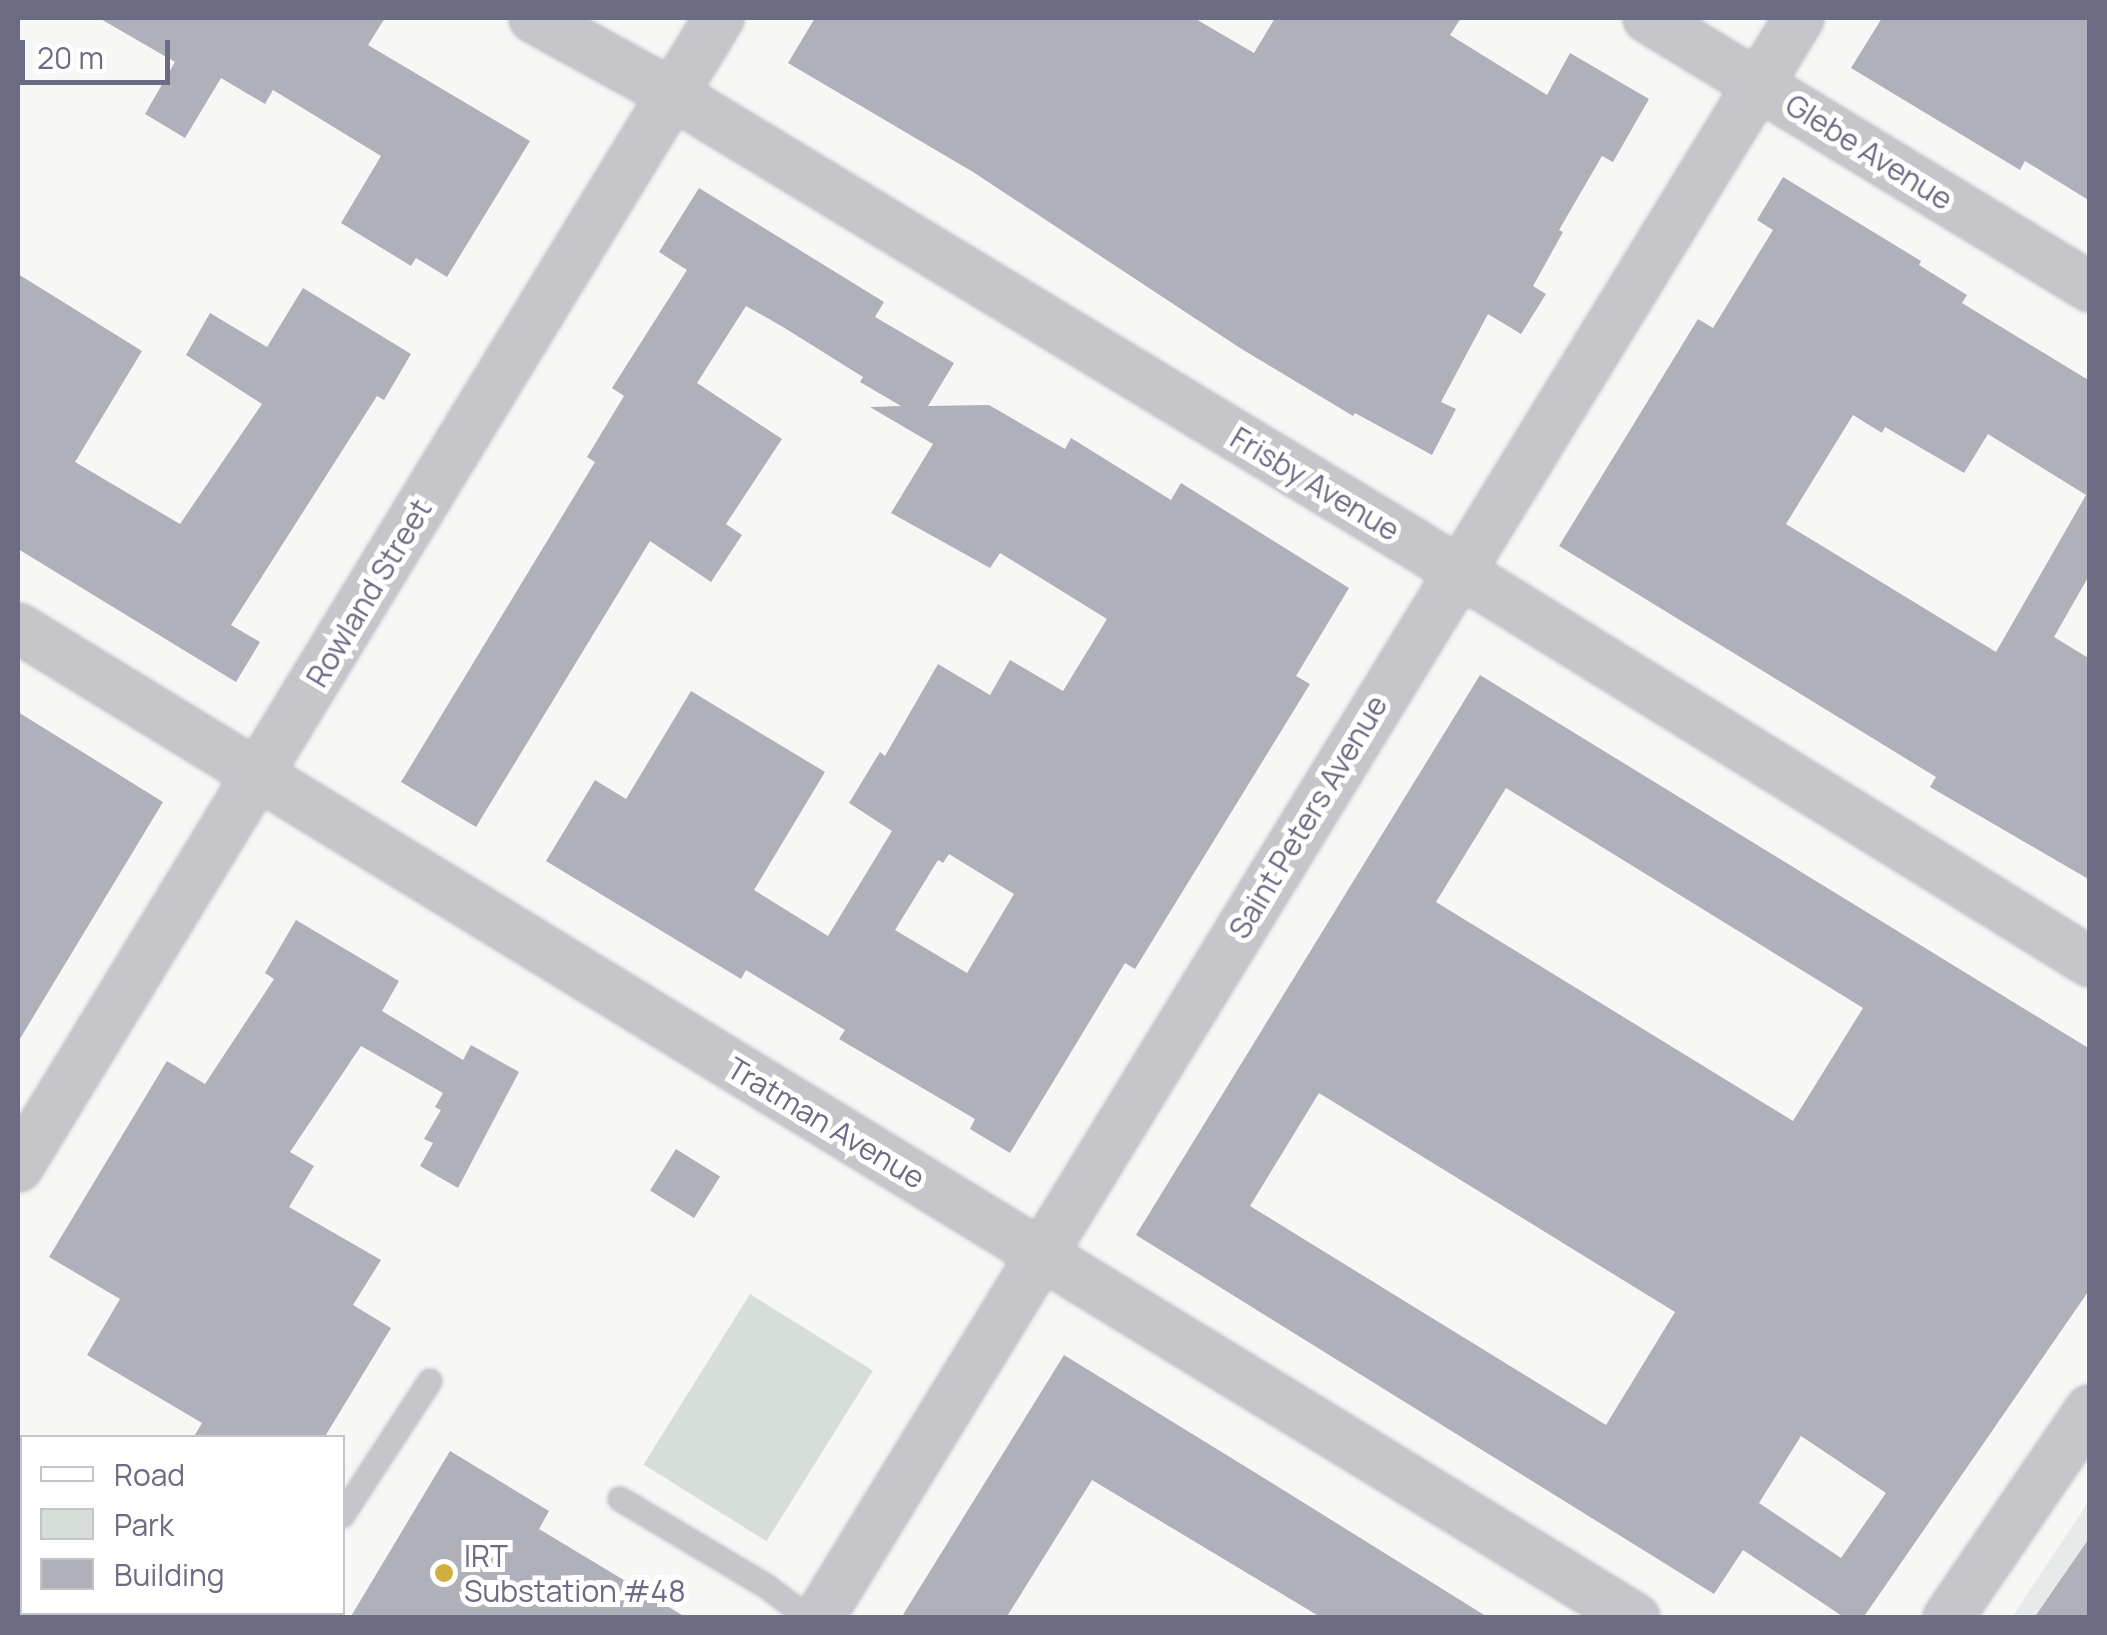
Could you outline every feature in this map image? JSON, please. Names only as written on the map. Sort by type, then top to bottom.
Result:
[{"type":"street","name":"Frisby Avenue","points":[[534,18],[672,94],[1459,571],[2090,962]]},
{"type":"street","name":"Rowland Street","points":[[18,1167],[720,18]]},
{"type":"street","name":"Glebe Avenue","points":[[1648,18],[2090,287]]},
{"type":"street","name":"Saint Peters Avenue","points":[[819,1618],[1798,18]]},
{"type":"street","name":"Tratman Avenue","points":[[18,628],[1635,1618]]},
{"type":"street","points":[[1948,1618],[2090,1410]]},
{"type":"lane","points":[[345,1511],[430,1381]]},
{"type":"lane","points":[[620,1499],[766,1586],[808,1618]]},
{"type":"shaded area","points":[[2089,1501],[2089,1617],[2012,1617]]},
{"type":"green space","points":[[750,1294],[873,1371],[766,1541],[643,1464]]},
{"type":"building","points":[[99,18],[385,18],[368,45],[530,141],[447,277],[416,258],[411,266],[341,223],[381,156],[273,90],[265,104],[221,78],[185,138],[145,114],[175,62]]},
{"type":"building","points":[[815,18],[1194,18],[1254,53],[1275,18],[1461,18],[1450,35],[1547,95],[1570,53],[1649,99],[1613,162],[1602,156],[1559,230],[1563,232],[1533,286],[1546,294],[1521,334],[1488,314],[1441,402],[1456,409],[1432,455],[1355,413],[1353,416],[1240,348],[973,172],[788,63]]},
{"type":"building","points":[[1882,18],[2090,18],[2090,201],[2025,161],[2020,170],[1851,68]]},
{"type":"building","points":[[1783,177],[1921,261],[1919,265],[1967,295],[1962,303],[2090,381],[2090,574],[2054,637],[2090,659],[2090,880],[1930,787],[1936,777],[1559,546],[1698,319],[1713,328],[1773,230],[1757,220]],"holes":[[[1853,415],[1882,433],[1885,427],[1964,473],[1988,434],[2086,495],[1996,652],[1786,524]]]},
{"type":"building","points":[[699,188],[884,302],[875,317],[954,363],[928,406],[989,405],[1065,449],[1071,438],[1171,500],[1181,483],[1349,588],[1296,676],[1310,684],[1135,969],[1125,963],[1010,1153],[970,1129],[975,1119],[839,1039],[845,1030],[746,970],[741,979],[546,861],[595,780],[626,799],[691,691],[825,772],[754,890],[828,936],[892,831],[849,803],[880,752],[885,756],[938,664],[990,695],[1010,660],[1063,691],[1107,619],[1000,553],[990,568],[891,513],[933,444],[870,407],[901,406],[783,327],[746,306],[697,383],[782,439],[726,524],[742,535],[711,582],[650,541],[476,827],[401,782],[595,462],[587,457],[624,396],[612,388],[687,270],[659,252]],"holes":[[[949,854],[1014,894],[967,973],[895,930],[938,860],[943,863]]]},
{"type":"building","points":[[18,274],[142,351],[75,462],[180,524],[262,404],[186,355],[210,313],[267,347],[303,288],[411,354],[384,400],[377,396],[231,625],[260,642],[236,682],[18,549]]},
{"type":"building","points":[[1480,675],[2090,1049],[2090,1289],[1863,1618],[1845,1618],[1743,1550],[1714,1594],[1136,1235]],"holes":[[[1506,788],[1863,1008],[1793,1121],[1436,902]],[[1319,1093],[1675,1312],[1606,1425],[1250,1206]],[[1801,1436],[1886,1493],[1841,1558],[1759,1503]]]},
{"type":"building","points":[[18,712],[163,802],[18,1042]]},
{"type":"building","points":[[296,920],[399,981],[382,1011],[463,1060],[471,1045],[519,1072],[458,1188],[420,1166],[433,1143],[424,1139],[441,1110],[435,1107],[443,1093],[361,1046],[290,1152],[314,1166],[289,1207],[381,1260],[353,1305],[391,1328],[326,1435],[195,1435],[202,1423],[87,1355],[120,1299],[49,1257],[167,1061],[205,1084],[274,979],[265,973]]},
{"type":"building","points":[[676,1149],[720,1177],[694,1218],[650,1191]]},
{"type":"building","points":[[1064,1355],[1489,1618],[1322,1618],[1092,1480],[1006,1618],[901,1618]]},
{"type":"building","name":"IRT Substation #48","points":[[450,1451],[549,1511],[539,1529],[687,1618],[350,1618]]},
{"type":"building","points":[[2090,1537],[2090,1618],[2034,1618]]},
{"type":"railway","points":[[58,1615],[62,1618]]},
{"type":"railway","points":[[115,1615],[119,1618]]},
{"type":"railway","points":[[168,1615],[172,1618]]},
{"type":"place","name":"IRT Substation #48","points":[[444,1573]]}]
